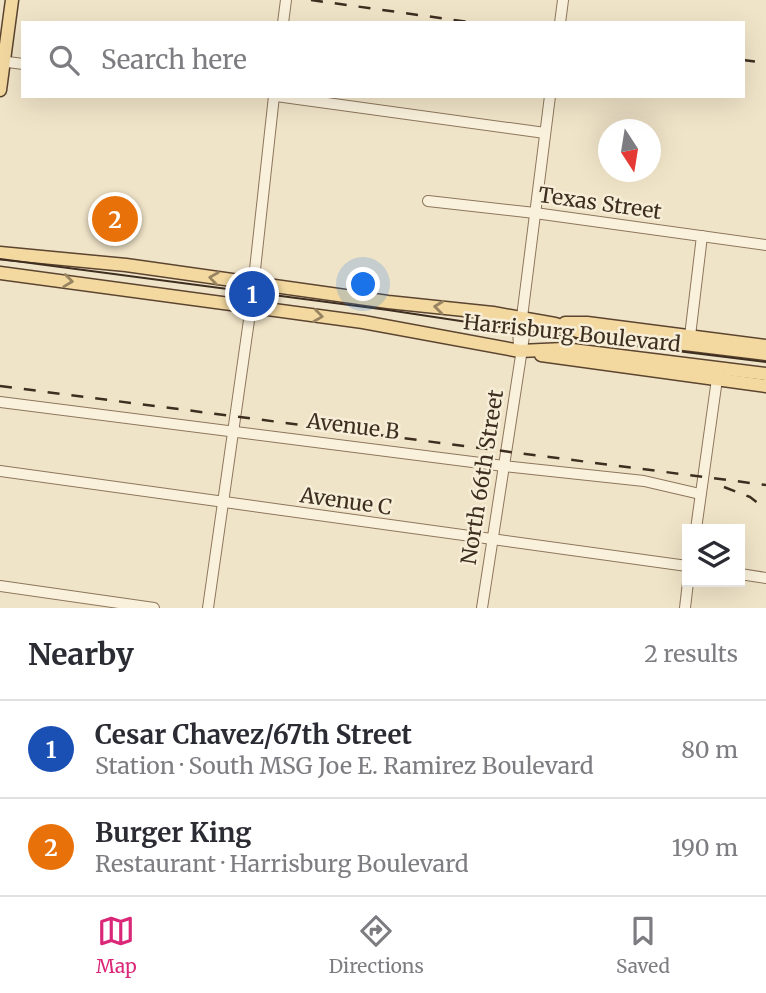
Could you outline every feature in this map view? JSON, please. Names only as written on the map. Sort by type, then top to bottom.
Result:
[{"type":"main road","points":[[0,90],[12,0]]},
{"type":"main road","name":"Harrisburg Boulevard","points":[[0,253],[126,265],[388,302],[522,317],[578,331],[766,354]]},
{"type":"main road","name":"Harrisburg Boulevard","points":[[0,272],[363,322],[556,358],[720,374]]},
{"type":"main road","points":[[555,324],[587,323],[766,346]]},
{"type":"main road","points":[[720,374],[766,373]]},
{"type":"main road","points":[[720,374],[766,386]]},
{"type":"street","points":[[284,21],[286,0]]},
{"type":"street","points":[[560,21],[563,0]]},
{"type":"street","points":[[2,61],[21,64]]},
{"type":"street","points":[[208,608],[251,306],[275,98]]},
{"type":"street","points":[[290,98],[545,133]]},
{"type":"street","name":"North 66th Street","points":[[482,608],[525,330],[522,317],[550,98]]},
{"type":"street","name":"Texas Street","points":[[428,201],[766,245]]},
{"type":"street","points":[[690,336],[702,236]]},
{"type":"street","points":[[697,524],[720,374]]},
{"type":"street","name":"Avenue B","points":[[0,402],[503,466],[644,481],[700,494]]},
{"type":"street","name":"Avenue C","points":[[0,471],[223,504],[682,565]]},
{"type":"street","points":[[745,575],[766,578]]},
{"type":"street","points":[[0,586],[154,608]]},
{"type":"street","points":[[685,608],[687,587]]},
{"type":"tram line","points":[[0,259],[766,362]]},
{"type":"railway","points":[[311,0],[462,21]]},
{"type":"railway","points":[[745,60],[766,63]]},
{"type":"railway","points":[[0,386],[766,485]]},
{"type":"railway","points":[[724,487],[750,497],[766,509]]},
{"type":"place","name":"Burger King","points":[[115,219]]},
{"type":"place","name":"Cesar Chavez/67th Street","points":[[252,294]]}]
